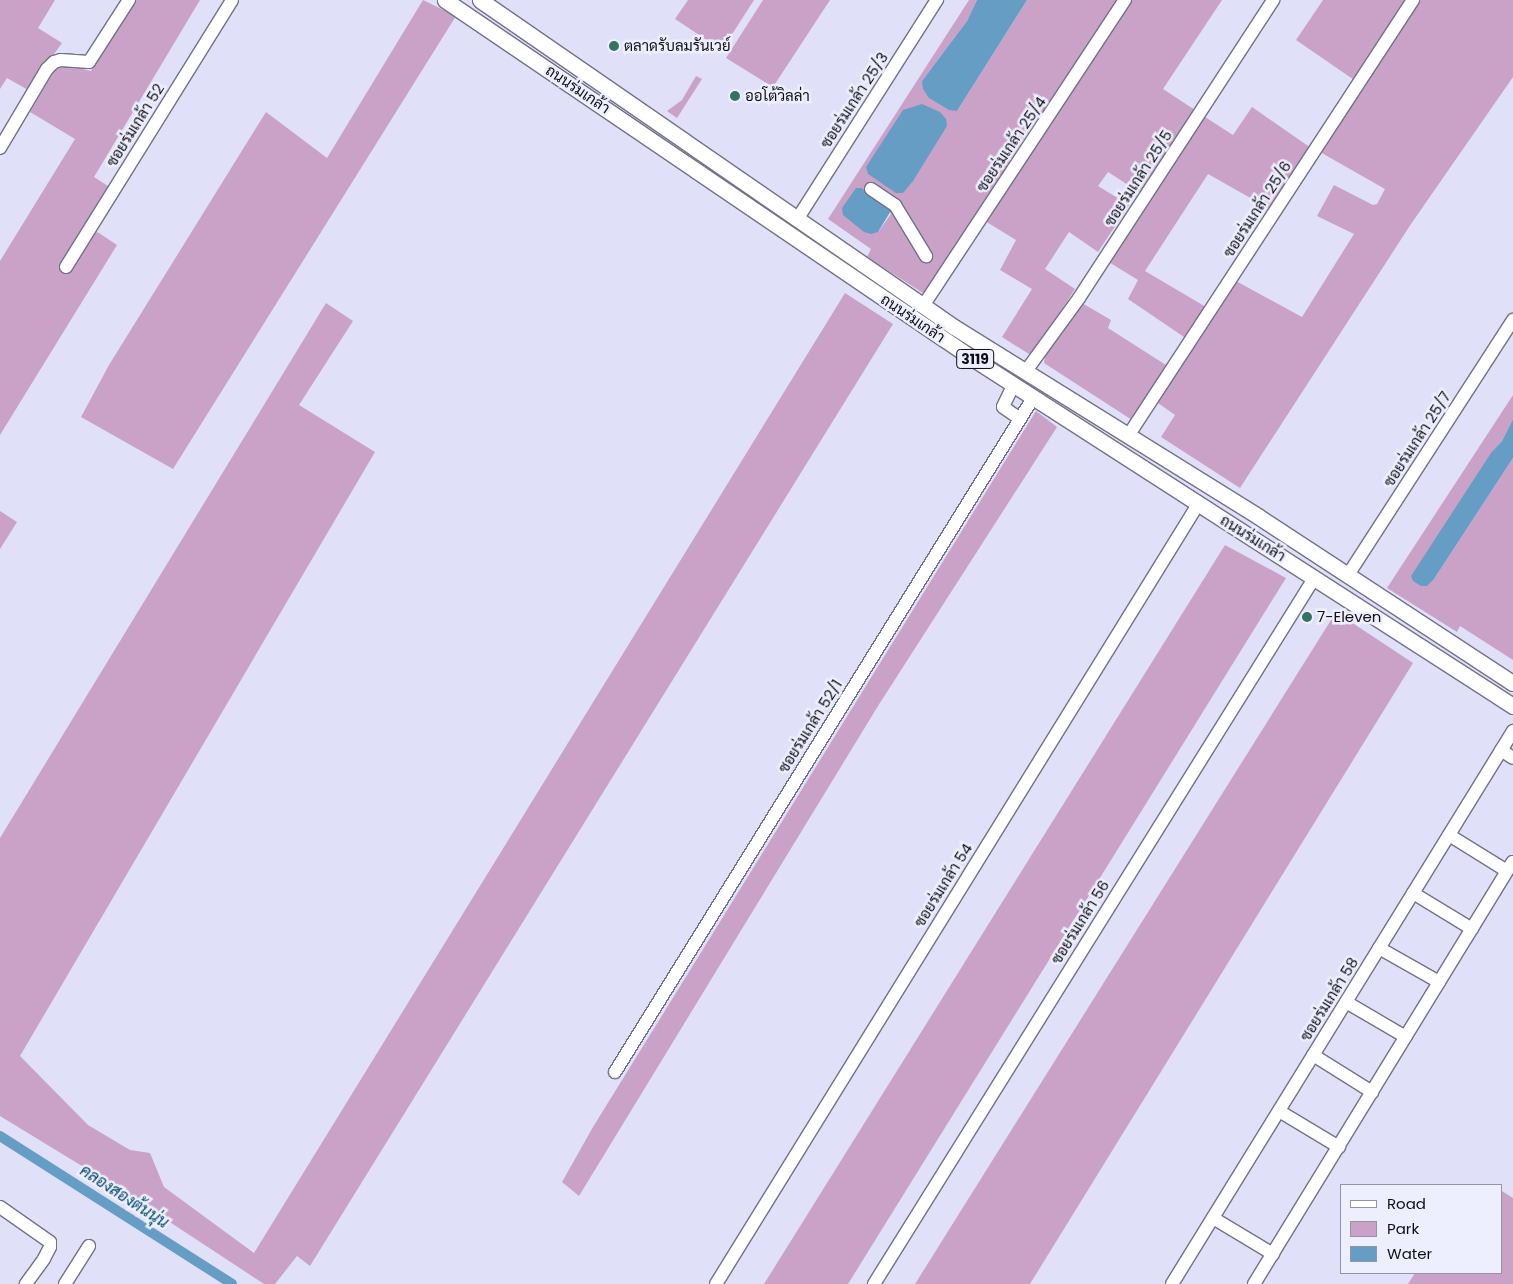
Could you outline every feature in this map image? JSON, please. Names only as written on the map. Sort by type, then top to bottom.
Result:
[{"type":"main road","name":"ถนนร่มเกล้า","points":[[445,0],[1033,398],[1315,577],[1513,706]]},
{"type":"main road","name":"ถนนร่มเกล้า","points":[[480,0],[923,306],[1513,683]]},
{"type":"street","points":[[0,148],[47,69],[54,62],[60,60],[89,62],[129,0]]},
{"type":"street","name":"ซอยร่มเกล้า 52","points":[[66,267],[232,0]]},
{"type":"street","name":"ซอยร่มเกล้า 25/3","points":[[798,218],[937,0]]},
{"type":"street","name":"ซอยร่มเกล้า 25/4","points":[[923,306],[1125,0]]},
{"type":"street","name":"ซอยร่มเกล้า 25/5","points":[[1026,372],[1079,298],[1273,0]]},
{"type":"street","name":"ซอยร่มเกล้า 25/6","points":[[1128,436],[1413,0]]},
{"type":"street","points":[[871,189],[895,204],[926,256]]},
{"type":"street","name":"ซอยร่มเกล้า 25/7","points":[[1348,576],[1513,320]]},
{"type":"street","points":[[1014,384],[1004,400],[1003,407],[1019,418]]},
{"type":"street","name":"ซอยร่มเกล้า 52/1","points":[[615,1072],[1033,398]]},
{"type":"street","name":"ซอยร่มเกล้า 54","points":[[716,1284],[1198,503]]},
{"type":"street","name":"ซอยร่มเกล้า 56","points":[[874,1284],[1315,577]]},
{"type":"street","name":"ซอยร่มเกล้า 58","points":[[1172,1284],[1513,731]]},
{"type":"street","points":[[1501,750],[1513,758]]},
{"type":"street","points":[[1254,1284],[1510,867],[1449,835]]},
{"type":"street","points":[[1413,893],[1472,929]]},
{"type":"street","points":[[1379,948],[1439,982]]},
{"type":"street","points":[[1346,1002],[1406,1037]]},
{"type":"street","points":[[1313,1055],[1372,1092]]},
{"type":"street","points":[[1279,1111],[1339,1147]]},
{"type":"street","points":[[0,1207],[50,1242],[44,1258],[26,1284]]},
{"type":"street","points":[[1213,1218],[1272,1254]]},
{"type":"street","points":[[65,1284],[89,1246]]},
{"type":"green space","points":[[0,0],[55,0],[38,28],[62,43],[28,90],[7,78],[0,89]]},
{"type":"green space","points":[[136,0],[200,0],[94,177],[114,190],[90,230],[99,233],[117,245],[0,435],[0,261],[75,139],[30,112],[56,68],[70,66],[91,71]]},
{"type":"green space","points":[[423,0],[456,16],[173,469],[81,417],[109,365],[266,112],[327,158]]},
{"type":"green space","points":[[688,0],[754,0],[722,50],[675,19]]},
{"type":"green space","points":[[763,0],[830,0],[773,87],[726,58]]},
{"type":"green space","points":[[969,0],[977,0],[967,21],[922,81],[957,111],[1027,0],[1120,0],[926,295],[867,257],[871,249],[828,219]],"holes":[[[856,188],[862,188],[883,201],[891,214],[878,232]]]},
{"type":"green space","points":[[1129,0],[1222,0],[1163,89],[1195,110],[1142,194],[1108,172],[1098,186],[1129,205],[1098,252],[1069,232],[1045,269],[1075,289],[1032,356],[1002,337],[1032,289],[1000,270],[1016,240],[985,221]]},
{"type":"green space","points":[[1323,0],[1513,0],[1513,77],[1411,224],[1240,488],[1161,437],[1175,415],[1158,403],[1236,281],[1302,317],[1354,234],[1317,216],[1334,185],[1373,205],[1377,204],[1385,189],[1320,152],[1363,86],[1296,40]]},
{"type":"green space","points":[[696,76],[702,79],[677,118],[667,111],[682,100]]},
{"type":"green space","points":[[1252,107],[1311,148],[1270,209],[1208,174],[1145,271],[1206,307],[1187,339],[1128,299],[1138,280],[1107,261],[1202,115],[1233,135]]},
{"type":"green space","points":[[845,293],[893,324],[310,1266],[297,1256],[275,1284],[264,1284],[118,1188],[0,1116],[0,838],[326,303],[353,321],[299,405],[375,452],[20,1056],[88,1125],[130,1150],[150,1153],[164,1187],[254,1253]]},
{"type":"green space","points":[[1082,303],[1111,320],[1108,328],[1166,365],[1132,420],[1044,363],[1045,355]]},
{"type":"green space","points":[[1513,395],[1513,419],[1502,441],[1491,454],[1434,579],[1513,458],[1513,660],[1460,626],[1457,632],[1387,588]]},
{"type":"green space","points":[[1036,411],[1057,427],[878,706],[579,1196],[562,1182],[593,1127]]},
{"type":"green space","points":[[0,511],[17,522],[0,549]]},
{"type":"green space","points":[[1225,545],[1286,578],[848,1284],[764,1284]]},
{"type":"green space","points":[[1336,612],[1413,663],[1030,1284],[915,1284]]},
{"type":"green space","points":[[1503,1192],[1513,1198],[1513,1284],[1408,1284],[1414,1274],[1503,1274]]},
{"type":"water","points":[[977,0],[1027,0],[957,111],[949,110],[929,98],[923,89],[922,81],[967,21]]},
{"type":"water","points":[[922,104],[940,112],[946,119],[947,126],[913,181],[903,193],[896,193],[868,174],[866,167],[903,110]]},
{"type":"water","points":[[856,188],[862,188],[892,209],[878,232],[871,234],[864,232],[843,215],[842,208]]},
{"type":"water","points":[[1513,419],[1513,458],[1434,579],[1427,586],[1421,586],[1413,581],[1411,576],[1491,453],[1502,441]]},
{"type":"waterway","name":"คลองสองต้นนุ่น","points":[[0,1136],[232,1284]]},
{"type":"place","name":"ตลาดรับลมรันเวย์","points":[[614,46]]},
{"type":"place","name":"ออโต้วิลล่า","points":[[735,96]]},
{"type":"place","name":"7-Eleven","points":[[1307,617]]}]
